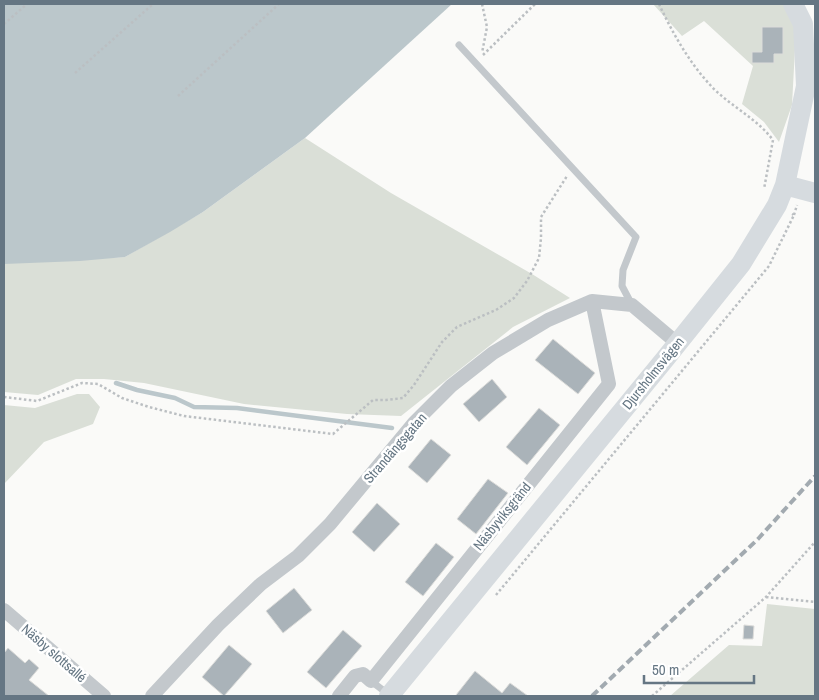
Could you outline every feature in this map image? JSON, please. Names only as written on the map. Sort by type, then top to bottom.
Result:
[{"type":"street","name":"Djursholmsvägen","points":[[389,696],[741,264],[777,205],[786,185],[806,86],[803,24],[793,4]]},
{"type":"street","points":[[786,185],[815,193]]},
{"type":"street","name":"Strandängsgatan","points":[[152,696],[218,624],[261,584],[298,556],[330,524],[414,423],[451,386],[493,353],[548,320],[592,301],[632,304]]},
{"type":"street","name":"Näsbyviksgränd","points":[[371,681],[609,384],[592,301]]},
{"type":"street","points":[[632,304],[677,344]]},
{"type":"street","name":"Näsby slottsallé","points":[[5,612],[104,696]]},
{"type":"street","points":[[339,696],[355,676],[363,674],[371,681]]},
{"type":"lane","points":[[459,44],[636,237],[623,270],[622,286],[632,304]]},
{"type":"lane","points":[[371,681],[389,696]]},
{"type":"path","points":[[4,24],[27,4]]},
{"type":"path","points":[[74,73],[152,4]]},
{"type":"path","points":[[178,96],[278,4]]},
{"type":"path","points":[[481,57],[487,27],[482,4]]},
{"type":"path","points":[[659,4],[673,34],[695,66],[715,90],[763,127],[773,140],[763,188],[767,197],[777,205]]},
{"type":"path","points":[[4,397],[37,401],[82,383],[98,384],[122,398],[149,408],[184,416],[333,434],[373,400],[403,398],[442,342],[457,327],[496,310],[514,298],[532,274]]},
{"type":"path","points":[[652,696],[766,597],[815,542]]},
{"type":"path","points":[[766,597],[815,602]]},
{"type":"shaded area","points":[[4,4],[452,4],[305,138],[203,212],[170,232],[125,257],[4,264]]},
{"type":"shaded area","points":[[653,4],[786,4],[796,30],[792,105],[779,142],[764,122],[742,104],[753,66],[704,21],[682,36]]},
{"type":"shaded area","points":[[305,138],[391,193],[570,298],[513,327],[401,416],[347,414],[244,404],[144,383],[104,379],[76,379],[38,395],[4,392],[4,263],[125,257],[203,212]]},
{"type":"shaded area","points":[[77,394],[89,394],[100,407],[93,424],[44,442],[4,484],[4,405],[35,408]]},
{"type":"shaded area","points":[[767,604],[815,609],[815,696],[670,696],[729,645],[762,646]]},
{"type":"building","points":[[762,27],[783,27],[783,54],[774,54],[774,63],[752,63],[752,52],[762,52]]},
{"type":"building","points":[[553,339],[595,373],[578,394],[535,360]]},
{"type":"building","points":[[492,379],[507,397],[479,422],[463,404]]},
{"type":"building","points":[[539,408],[560,425],[527,465],[506,447]]},
{"type":"building","points":[[431,439],[451,455],[427,483],[408,467]]},
{"type":"building","points":[[488,479],[508,493],[476,534],[457,519]]},
{"type":"building","points":[[377,503],[400,524],[374,552],[352,532]]},
{"type":"building","points":[[436,543],[454,557],[423,596],[405,582]]},
{"type":"building","points":[[294,588],[312,610],[283,633],[266,611]]},
{"type":"building","points":[[744,625],[754,626],[753,639],[743,639]]},
{"type":"building","points":[[343,630],[362,646],[326,688],[307,672]]},
{"type":"building","points":[[229,645],[252,664],[224,696],[202,677]]},
{"type":"building","points":[[8,648],[25,663],[29,659],[39,668],[29,680],[49,696],[4,696],[4,653]]},
{"type":"building","points":[[475,671],[502,693],[510,683],[528,696],[456,695]]},
{"type":"waterway","points":[[116,383],[137,390],[175,398],[194,407],[237,408],[392,428]]},
{"type":"railway","points":[[592,696],[758,539],[815,476]]}]
